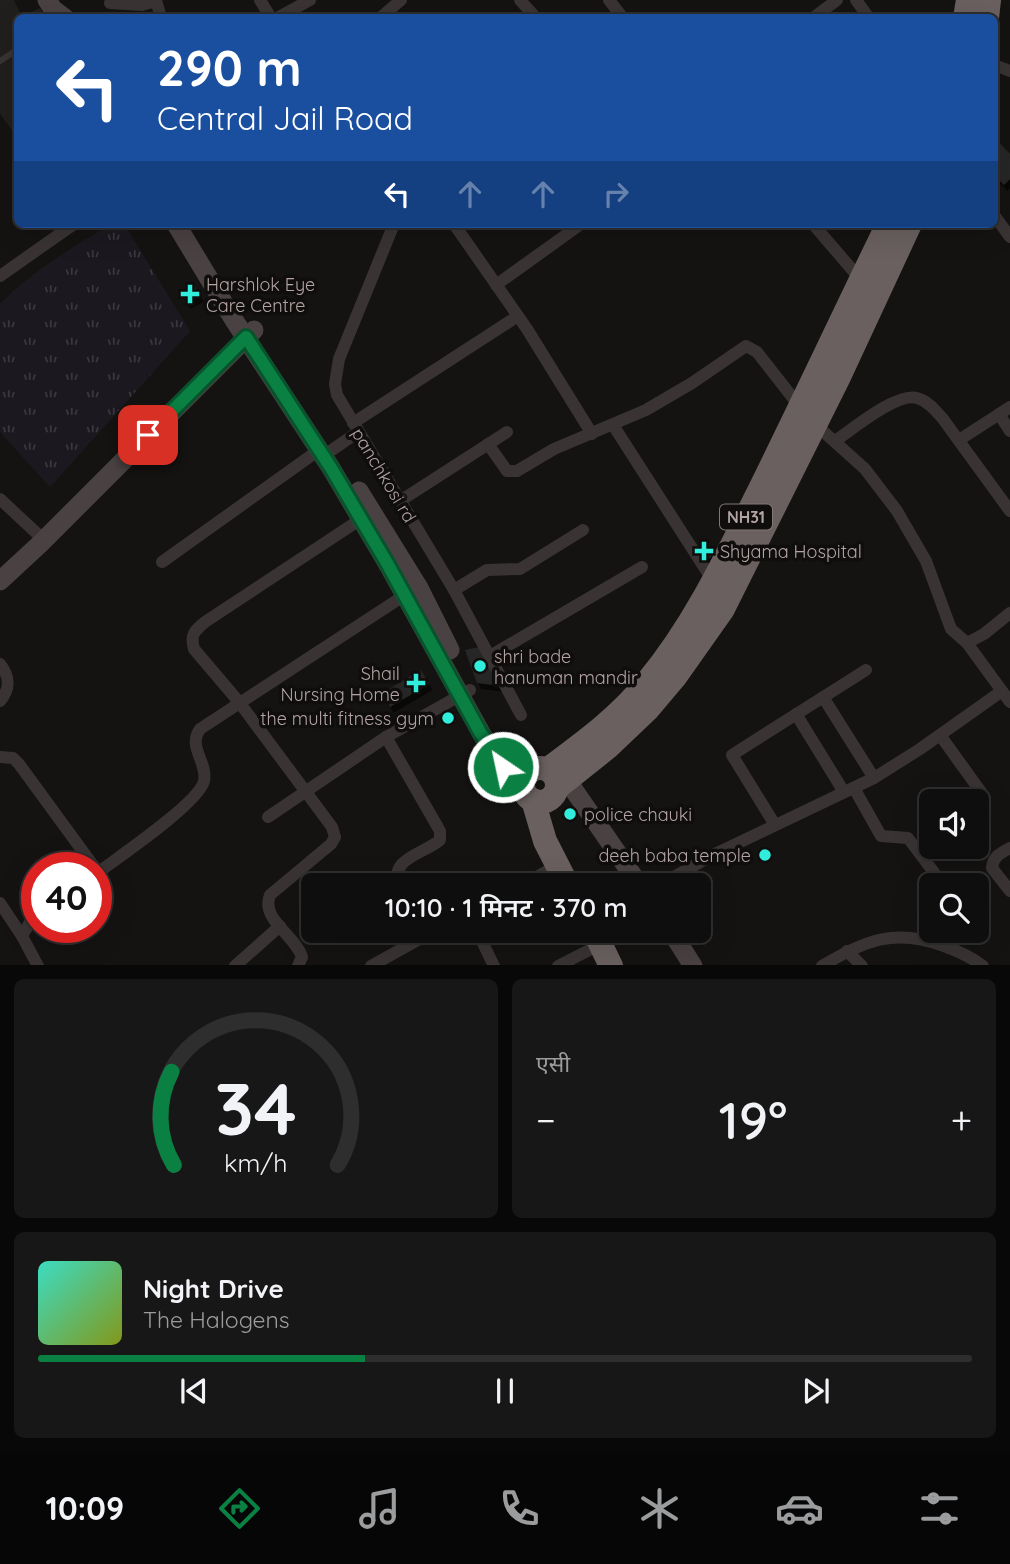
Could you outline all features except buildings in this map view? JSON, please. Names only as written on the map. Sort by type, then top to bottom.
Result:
[{"type":"highway","name":"NH31","points":[[543,785],[607,748],[648,709],[675,677],[723,609],[808,415],[861,280],[886,228]]},
{"type":"highway","name":"NH31","points":[[543,785],[646,684],[683,634],[808,415],[908,228]]},
{"type":"highway","points":[[543,785],[564,871]]},
{"type":"highway","points":[[603,943],[622,965]]},
{"type":"street","points":[[284,14],[310,0]]},
{"type":"street","points":[[385,14],[401,0]]},
{"type":"street","points":[[520,0],[532,14]]},
{"type":"street","points":[[818,14],[837,0]]},
{"type":"street","points":[[110,3],[142,5],[156,1]]},
{"type":"street","points":[[998,220],[1010,237]]},
{"type":"street","points":[[3,268],[68,228]]},
{"type":"street","points":[[179,228],[419,588],[495,758],[503,767],[543,785],[628,873]]},
{"type":"street","points":[[192,228],[247,328]]},
{"type":"street","name":"panchkosi rd","points":[[392,228],[339,359],[335,384],[337,396],[454,590],[521,715]]},
{"type":"street","points":[[457,228],[518,316],[592,434]]},
{"type":"street","points":[[496,285],[575,228]]},
{"type":"street","points":[[816,228],[861,280]]},
{"type":"street","points":[[162,562],[518,316]]},
{"type":"street","points":[[0,581],[247,328]]},
{"type":"street","points":[[488,444],[502,465],[512,473],[554,449],[646,410],[746,346],[757,352],[808,415],[865,470],[897,511],[926,561],[951,629],[967,643],[1006,696],[874,778],[683,873]]},
{"type":"street","points":[[835,441],[895,401],[906,397],[918,398],[931,407],[959,440],[1010,509]]},
{"type":"street","points":[[959,440],[1005,411],[1010,431]]},
{"type":"street","points":[[613,425],[714,582]]},
{"type":"street","points":[[400,500],[507,432]]},
{"type":"street","points":[[326,450],[361,520],[465,692]]},
{"type":"street","points":[[0,499],[41,537]]},
{"type":"street","points":[[298,965],[302,957],[299,949],[269,913],[267,903],[270,895],[331,844],[335,837],[332,827],[239,702],[194,649],[192,640],[194,631],[205,622],[361,520]]},
{"type":"street","points":[[454,590],[487,570],[520,569],[583,530]]},
{"type":"street","points":[[0,570],[41,537]]},
{"type":"street","points":[[490,656],[642,567]]},
{"type":"street","points":[[112,860],[196,795],[205,779],[195,736],[205,724],[405,595]]},
{"type":"street","points":[[967,643],[984,634],[1010,613]]},
{"type":"street","points":[[0,664],[8,676],[9,686],[0,701]]},
{"type":"street","points":[[775,825],[732,755],[866,670]]},
{"type":"street","points":[[268,817],[304,790],[386,737],[465,692]]},
{"type":"street","points":[[823,697],[874,778]]},
{"type":"street","points":[[796,714],[881,836],[908,838],[934,873]]},
{"type":"street","points":[[940,735],[979,789]]},
{"type":"street","points":[[386,737],[440,831],[440,840],[401,863],[397,873]]},
{"type":"street","points":[[0,757],[13,758],[19,764],[83,852]]},
{"type":"street","points":[[1010,848],[997,855],[992,868],[1010,891]]},
{"type":"street","points":[[0,903],[21,934]]},
{"type":"street","points":[[234,965],[280,926]]},
{"type":"street","points":[[822,965],[875,939],[895,936],[921,938],[949,947],[982,965]]},
{"type":"street","points":[[26,943],[38,965]]},
{"type":"street","points":[[371,965],[389,961],[413,943]]},
{"type":"street","points":[[483,943],[494,965]]},
{"type":"street","points":[[558,965],[603,943]]},
{"type":"street","points":[[679,943],[693,965]]},
{"type":"street","points":[[949,947],[950,943]]},
{"type":"street","points":[[847,951],[862,965]]},
{"type":"shaded area","points":[[0,0],[14,0],[21,14],[14,14],[14,133],[0,114]]},
{"type":"shaded area","points":[[40,8],[44,14],[28,14]]},
{"type":"green space","points":[[105,228],[126,228],[190,331],[50,487],[0,432],[0,304],[53,260]]},
{"type":"place","name":"Harshlok Eye Care Centre","points":[[190,294]]},
{"type":"place","name":"Shyama Hospital","points":[[704,551]]},
{"type":"place","name":"shri bade hanuman mandir","points":[[480,666]]},
{"type":"place","name":"Shail Nursing Home","points":[[416,683]]},
{"type":"place","name":"the multi fitness gym","points":[[448,718]]},
{"type":"place","name":"police chauki","points":[[570,814]]},
{"type":"place","name":"deeh baba temple","points":[[765,855]]},
{"type":"route","points":[[148,435],[246,337],[331,468],[434,646],[480,732],[503,767]]}]
